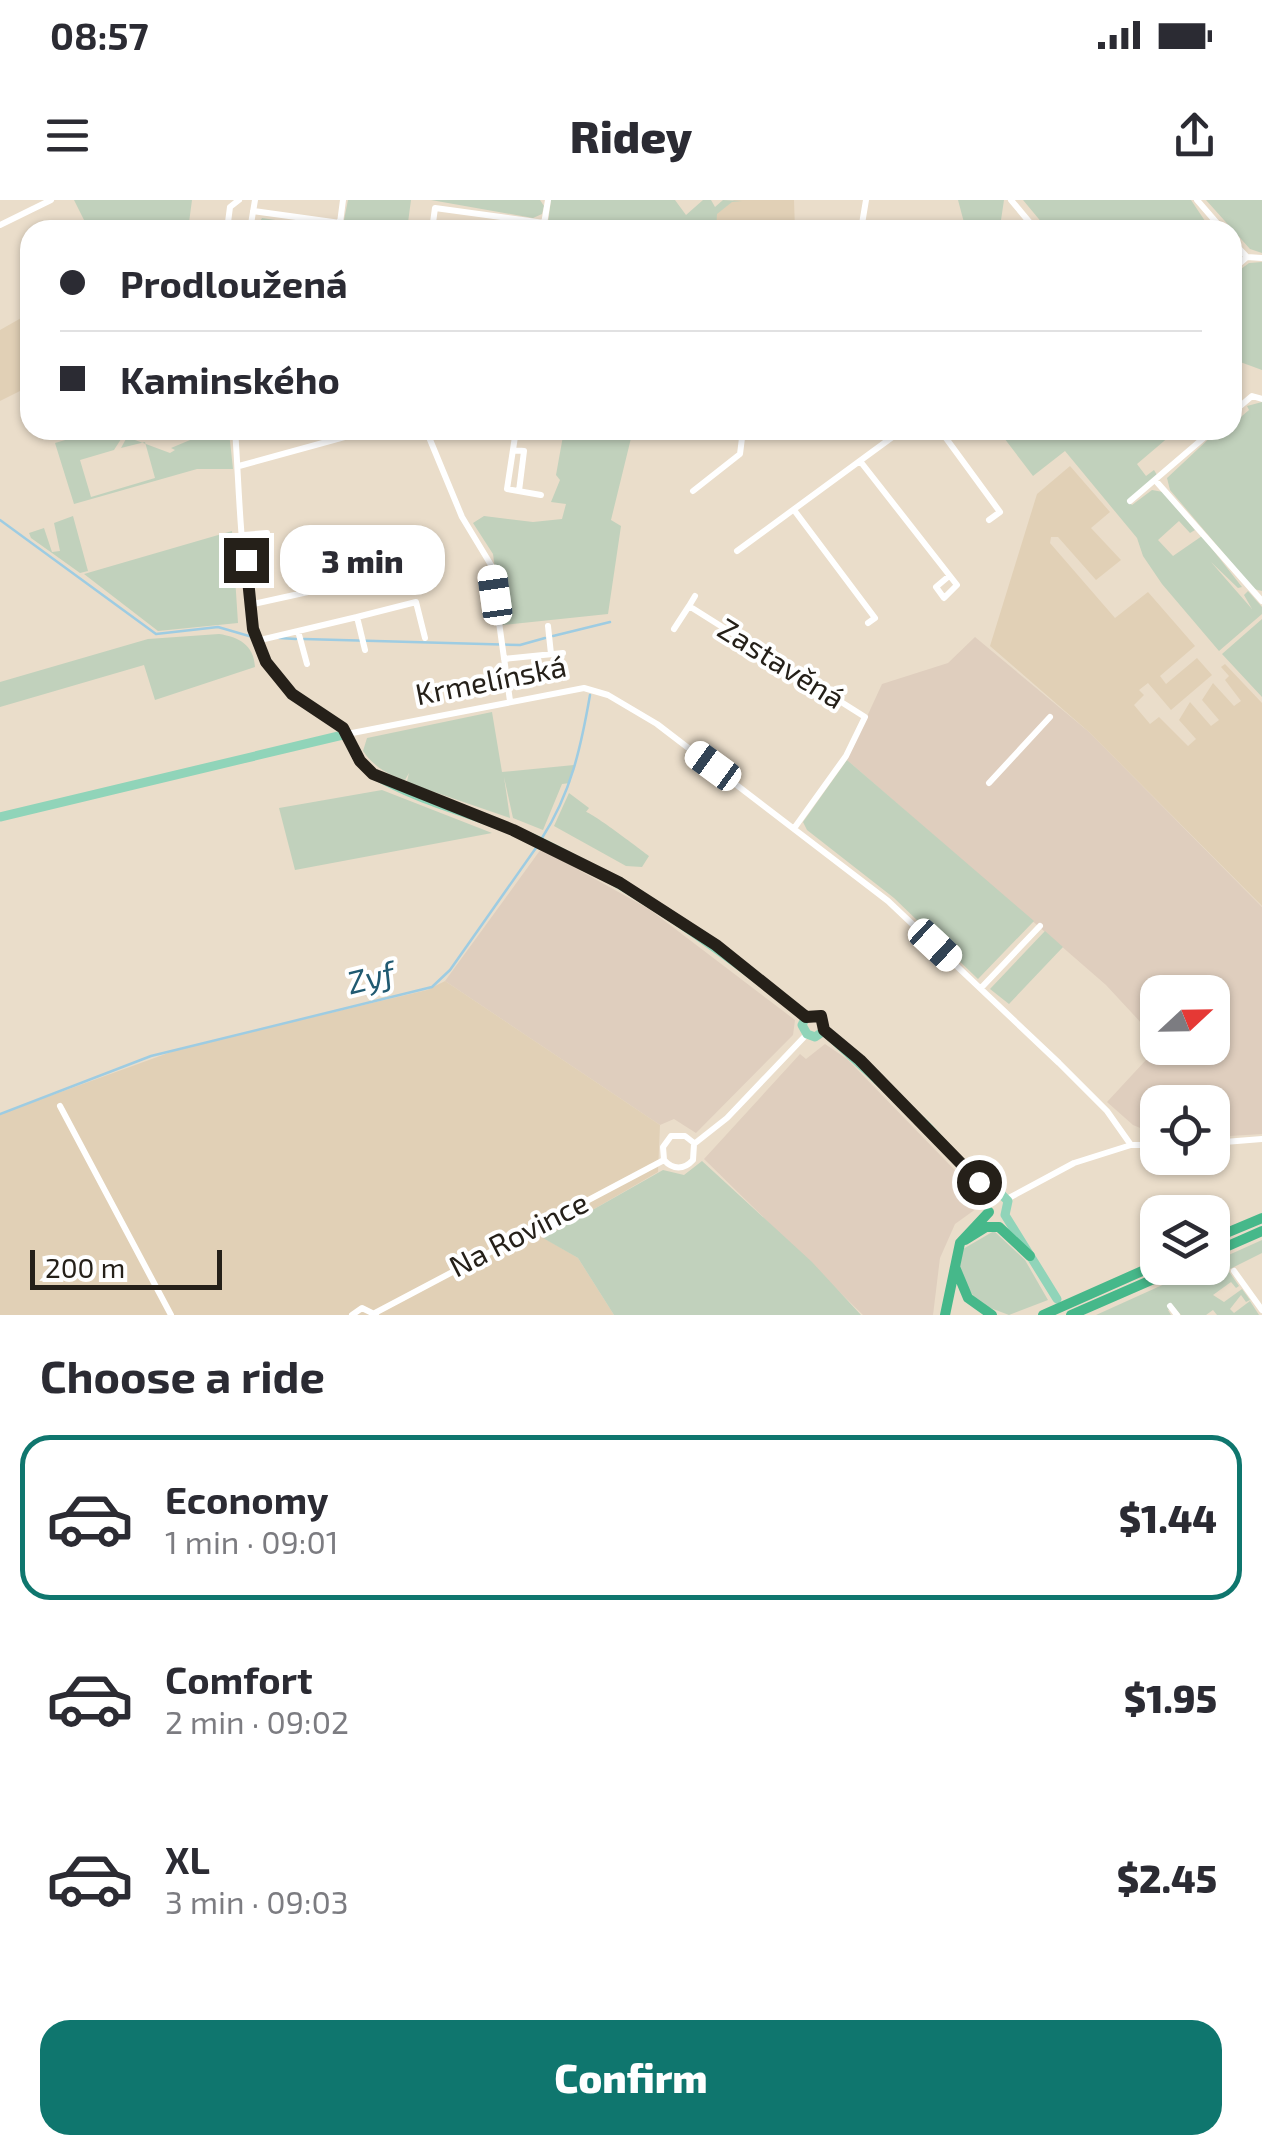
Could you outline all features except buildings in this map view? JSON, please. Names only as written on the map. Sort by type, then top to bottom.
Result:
[{"type":"highway","points":[[945,1315],[960,1243],[989,1212]]},
{"type":"highway","points":[[1230,1231],[1262,1218]]},
{"type":"highway","points":[[960,1243],[986,1228],[999,1227],[1030,1256]]},
{"type":"highway","points":[[1230,1245],[1262,1231]]},
{"type":"highway","points":[[954,1262],[963,1292],[992,1315]]},
{"type":"highway","points":[[1076,1312],[1140,1275]]},
{"type":"highway","points":[[1029,1315],[1051,1308],[1076,1312],[1140,1285]]},
{"type":"main road","name":"Krmelínská","points":[[0,817],[347,734]]},
{"type":"main road","points":[[347,734],[360,761],[384,781],[548,846],[676,918],[806,1017],[821,1016],[824,1030],[927,1126],[992,1197],[1007,1199],[1005,1215],[1030,1256],[1051,1308]]},
{"type":"main road","points":[[806,1017],[802,1027],[807,1034],[815,1037],[824,1030]]},
{"type":"main road","points":[[992,1197],[989,1212],[1005,1215]]},
{"type":"street","points":[[0,225],[51,200]]},
{"type":"street","points":[[252,220],[255,200]]},
{"type":"street","points":[[1011,200],[1028,220]]},
{"type":"street","points":[[434,220],[436,208],[508,220]]},
{"type":"street","points":[[253,211],[313,220]]},
{"type":"street","points":[[1242,252],[1247,258]]},
{"type":"street","points":[[1242,262],[1262,258]]},
{"type":"street","points":[[237,440],[249,605],[256,640],[282,685],[347,734]]},
{"type":"street","points":[[239,466],[334,440]]},
{"type":"street","points":[[430,440],[456,504],[491,564],[510,701]]},
{"type":"street","points":[[515,440],[507,490],[541,495]]},
{"type":"street","points":[[693,491],[740,454],[742,440]]},
{"type":"street","points":[[737,552],[888,440]]},
{"type":"street","points":[[947,440],[1000,512],[989,520]]},
{"type":"street","points":[[1130,502],[1202,440]]},
{"type":"street","points":[[860,461],[949,576]]},
{"type":"street","points":[[1156,480],[1262,601]]},
{"type":"street","points":[[794,510],[875,618],[868,623]]},
{"type":"street","points":[[244,534],[268,532]]},
{"type":"street","points":[[249,605],[317,590],[303,542],[325,536]]},
{"type":"street","points":[[294,568],[300,594]]},
{"type":"street","name":"Zastavěná","points":[[674,629],[695,596]]},
{"type":"street","points":[[256,640],[416,602],[425,638]]},
{"type":"street","name":"Zastavěná","points":[[689,606],[865,717],[846,756],[795,827]]},
{"type":"street","points":[[356,617],[365,650]]},
{"type":"street","points":[[548,626],[551,654]]},
{"type":"street","points":[[298,631],[307,664]]},
{"type":"street","points":[[504,660],[563,653]]},
{"type":"street","name":"Krmelínská","points":[[347,734],[584,688],[608,694],[657,724],[888,900],[1107,1111],[1131,1144]]},
{"type":"street","points":[[988,783],[1050,717]]},
{"type":"street","points":[[982,988],[1040,926]]},
{"type":"street","name":"Na Rovince","points":[[694,1144],[719,1126],[807,1034]]},
{"type":"street","points":[[60,1106],[171,1315]]},
{"type":"street","name":"Na Rovince","points":[[671,1136],[686,1136],[694,1144],[695,1155],[690,1164],[673,1167],[664,1160],[662,1146],[671,1136]]},
{"type":"street","points":[[1230,1142],[1262,1139]]},
{"type":"street","points":[[1007,1199],[1074,1162],[1140,1144]]},
{"type":"street","name":"Na Rovince","points":[[352,1315],[362,1308],[376,1314],[664,1160]]},
{"type":"street","points":[[1234,1272],[1262,1310]]},
{"type":"street","points":[[1170,1306],[1176,1315]]},
{"type":"shaded area","points":[[734,200],[794,200],[795,220],[716,220],[716,214]]},
{"type":"shaded area","points":[[20,319],[20,391],[0,401],[0,330]]},
{"type":"shaded area","points":[[1070,466],[1110,512],[1091,528],[1121,560],[1096,580],[1058,537],[1051,537],[1050,543],[1115,618],[1148,592],[1195,646],[1160,676],[1166,684],[1197,658],[1212,675],[1171,710],[1148,683],[1139,690],[1144,695],[1134,705],[1150,724],[1159,717],[1188,746],[1196,739],[1179,720],[1190,702],[1211,726],[1219,720],[1202,700],[1213,683],[1234,706],[1241,701],[1225,680],[1229,676],[1221,667],[1225,664],[1262,703],[1262,906],[1089,732],[990,646],[1037,494]]},
{"type":"shaded area","points":[[975,637],[1089,732],[1262,907],[1262,1134],[1230,1136],[1230,1085],[1140,1085],[1140,1128],[1107,1102],[1141,1065],[1230,1065],[1230,975],[1140,975],[1140,1022],[1106,985],[847,760],[882,684],[948,663]]},
{"type":"shaded area","points":[[541,849],[649,909],[795,1020],[793,1035],[696,1133],[674,1119],[660,1125],[445,981]]},
{"type":"shaded area","points":[[445,981],[660,1125],[658,1172],[544,1238],[578,1258],[614,1315],[0,1315],[0,1114],[182,1048],[427,990]]},
{"type":"shaded area","points":[[825,1044],[847,1059],[980,1196],[980,1206],[955,1224],[940,1258],[933,1315],[863,1315],[704,1159],[800,1054],[806,1059]]},
{"type":"green space","points":[[74,200],[192,200],[189,220],[84,220]]},
{"type":"green space","points":[[348,200],[411,200],[408,220],[344,220]]},
{"type":"green space","points":[[431,200],[540,200],[544,206],[542,214],[533,218]]},
{"type":"green space","points":[[551,200],[675,200],[686,215],[703,200],[711,200],[715,207],[723,200],[742,201],[732,202],[717,214],[717,220],[548,220]]},
{"type":"green space","points":[[958,200],[1004,200],[1001,220],[963,220]]},
{"type":"green space","points":[[1023,200],[1191,200],[1204,220],[1040,220]]},
{"type":"green space","points":[[1206,200],[1262,200],[1262,253],[1250,249],[1242,240],[1242,220],[1224,220]]},
{"type":"green space","points":[[1262,262],[1262,370],[1242,363],[1242,268]]},
{"type":"green space","points":[[1262,402],[1262,591],[1254,589],[1170,490],[1167,478],[1208,440],[1242,440],[1242,416],[1249,410],[1247,406]]},
{"type":"green space","points":[[120,440],[114,450],[80,460],[91,497],[155,478],[146,444],[170,453],[175,450],[171,448],[190,440],[230,440],[233,469],[197,469],[74,504],[55,443]]},
{"type":"green space","points":[[125,440],[142,443],[121,448]]},
{"type":"green space","points":[[562,440],[631,440],[611,520],[621,526],[608,614],[503,625],[493,554],[473,523],[484,516],[533,522],[562,519],[566,504],[551,502],[560,480],[556,475]]},
{"type":"green space","points":[[1006,440],[1165,440],[1137,464],[1146,476],[1154,470],[1157,475],[1128,501],[1132,505],[1152,490],[1163,492],[1195,530],[1190,533],[1179,521],[1158,540],[1173,556],[1202,536],[1242,587],[1238,588],[1211,562],[1252,609],[1244,595],[1248,591],[1262,607],[1262,614],[1219,651],[1162,584],[1143,556],[1137,538],[1065,451],[1033,476]]},
{"type":"green space","points":[[73,516],[88,571],[80,573],[31,538],[29,533],[44,528],[52,552],[60,551],[54,523]]},
{"type":"green space","points":[[232,531],[238,623],[158,631],[84,574]]},
{"type":"green space","points":[[1262,619],[1262,697],[1222,654]]},
{"type":"green space","points":[[219,634],[244,643],[252,653],[255,667],[155,700],[144,665],[0,707],[0,682],[148,639]]},
{"type":"green space","points":[[492,712],[502,772],[574,765],[570,783],[562,784],[543,830],[513,818],[504,777],[510,818],[414,785],[407,781],[409,773],[405,780],[393,775],[363,751],[367,738]]},
{"type":"green space","points":[[847,760],[1034,921],[978,979],[894,898],[807,830],[803,822]]},
{"type":"green space","points":[[382,790],[492,833],[295,870],[279,808]]},
{"type":"green space","points":[[569,793],[589,808],[586,812],[649,856],[642,867],[626,866],[554,826]]},
{"type":"green space","points":[[1045,931],[1063,947],[1009,1004],[990,989]]},
{"type":"green space","points":[[702,1161],[812,1262],[861,1315],[614,1315],[578,1258],[543,1238],[663,1170],[684,1175]]},
{"type":"green space","points":[[994,1231],[1025,1260],[1048,1300],[1009,1315],[977,1303],[959,1271],[963,1249]]},
{"type":"green space","points":[[1262,1240],[1262,1253],[1230,1269],[1230,1254]]},
{"type":"green space","points":[[1162,1285],[1227,1285],[1213,1295],[1224,1302],[1242,1289],[1250,1300],[1246,1302],[1241,1295],[1230,1309],[1234,1313],[1250,1301],[1259,1315],[1217,1315],[1213,1310],[1206,1315],[1181,1315],[1174,1307],[1168,1310],[1171,1315],[1096,1315]]},
{"type":"waterway","points":[[0,520],[156,634],[218,627],[256,638]]},
{"type":"waterway","points":[[553,636],[610,622]]},
{"type":"waterway","points":[[279,638],[296,639]]},
{"type":"waterway","points":[[304,639],[520,645],[545,638]]},
{"type":"waterway","name":"Zyf","points":[[542,838],[574,769],[590,695]]},
{"type":"waterway","name":"Zyf","points":[[0,1114],[151,1056],[432,987],[450,970],[538,845]]},
{"type":"route","points":[[246,560],[253,629],[266,662],[292,694],[343,728],[368,771],[394,786],[491,820],[548,846],[654,903],[752,972],[806,1017],[821,1016],[824,1030],[860,1060],[979,1182]]}]
